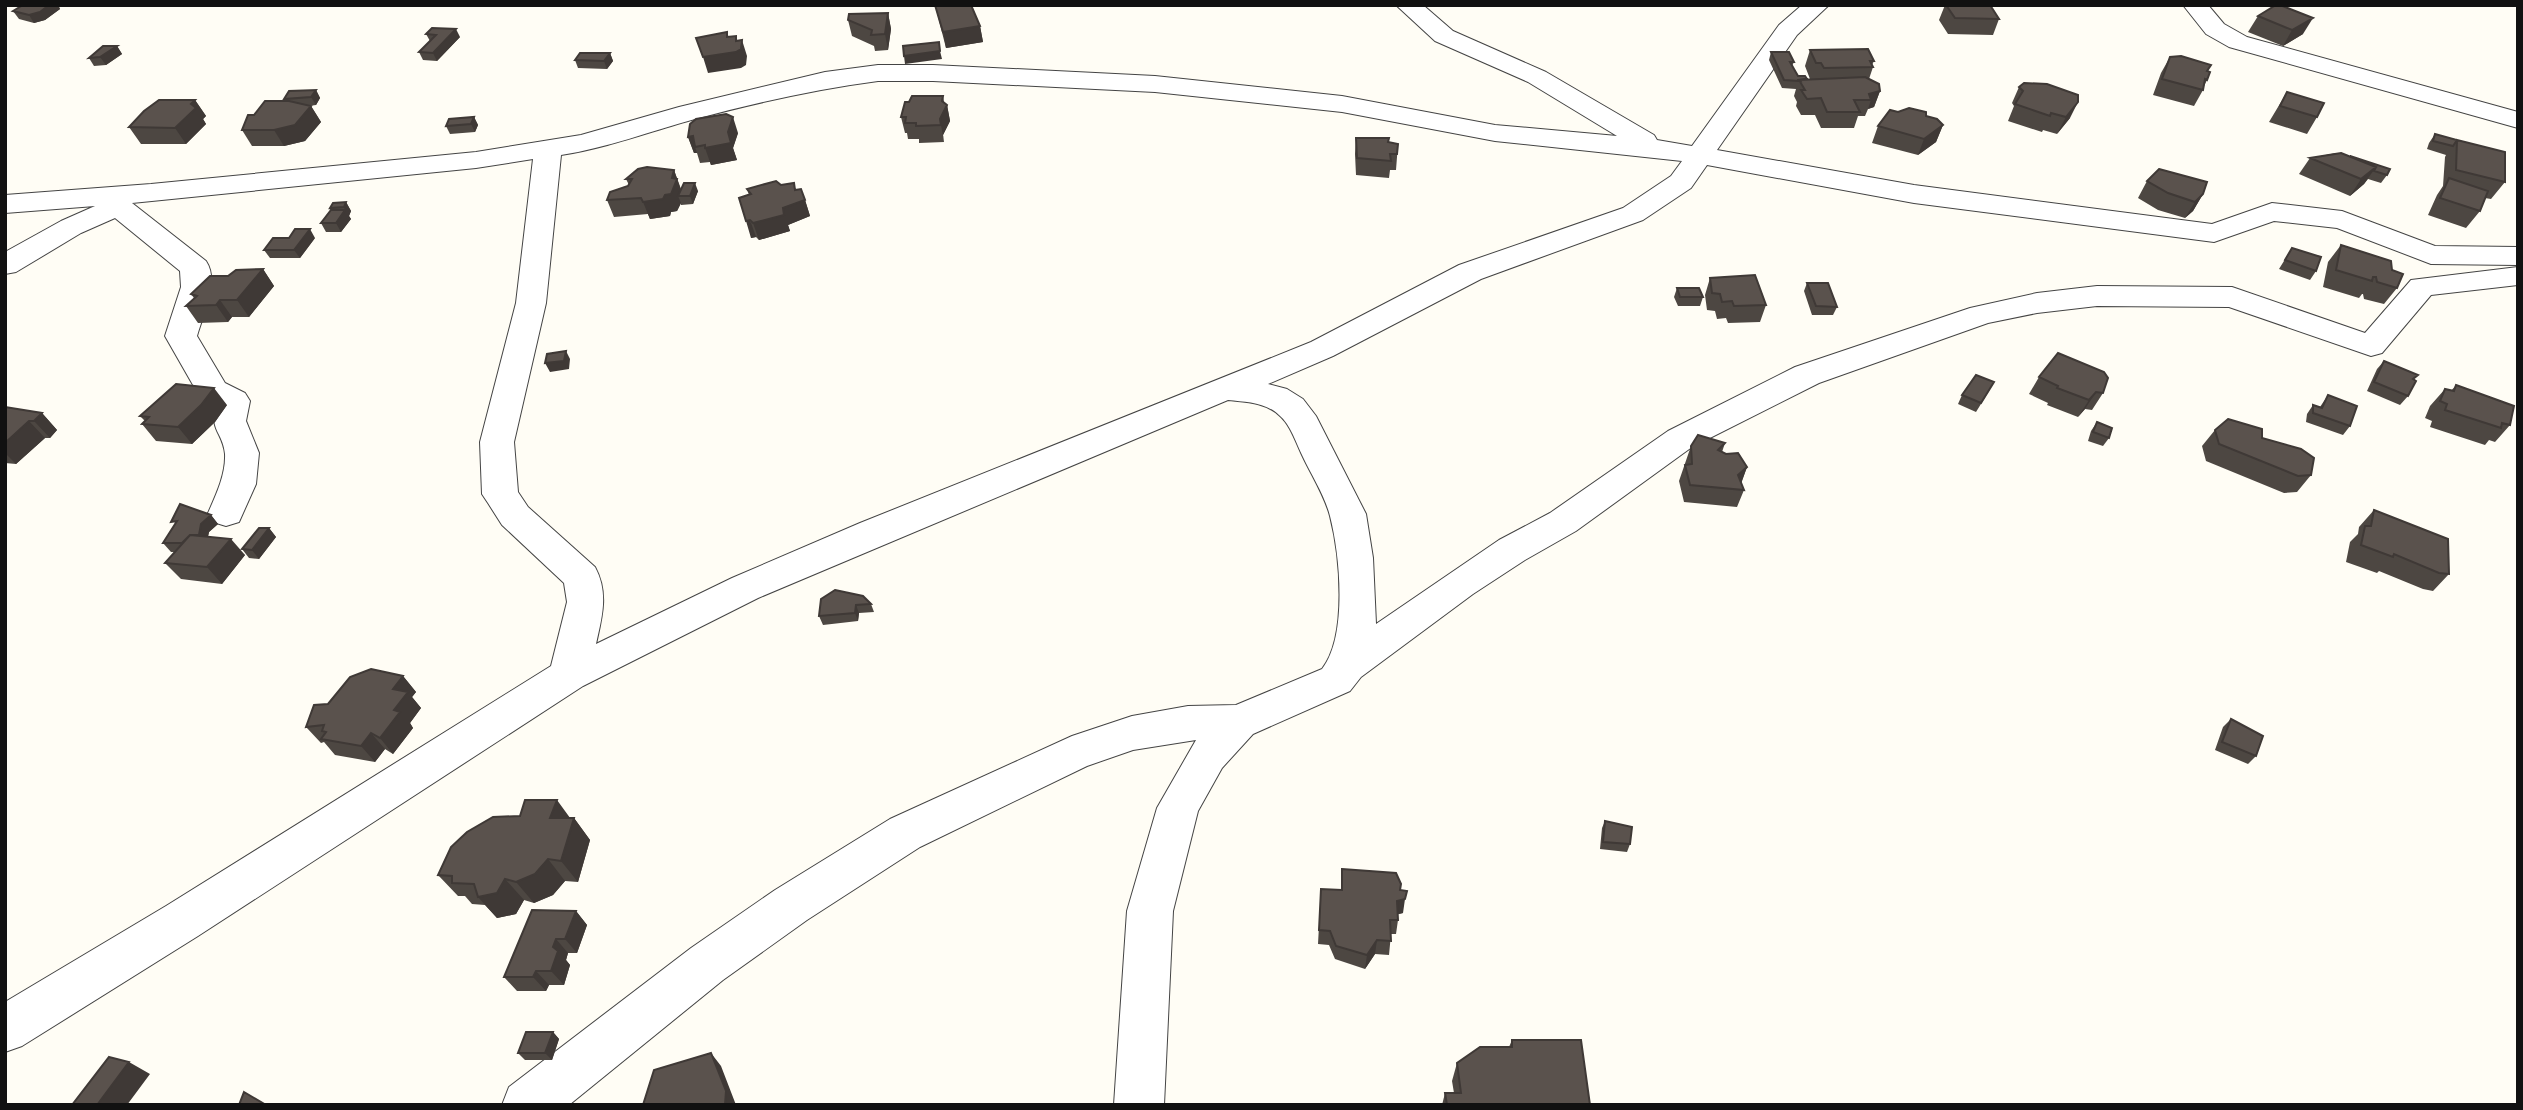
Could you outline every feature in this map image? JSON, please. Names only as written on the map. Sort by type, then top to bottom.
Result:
[{"type":"street","points":[[1408,5],[1444,36],[1537,77],[1657,148]]},
{"type":"street","points":[[5,1030],[569,675],[745,588],[1322,349],[1470,272],[1633,214],[1681,182],[1788,30],[1817,5]]},
{"type":"street","points":[[2195,5],[2214,29],[2238,42],[2518,120]]},
{"type":"street","points":[[5,204],[109,202],[151,194],[427,166],[548,150],[825,80],[851,75],[906,73],[1155,84],[1342,104],[1495,133],[1657,148],[1914,194],[2214,233],[2272,212],[2342,220],[2431,255],[2518,256]]},
{"type":"street","points":[[548,150],[531,303],[497,442],[500,494],[515,516],[582,577],[586,602],[569,675]]},
{"type":"street","points":[[5,265],[109,202]]},
{"type":"street","points":[[109,202],[195,268],[196,287],[181,336],[213,391],[233,401],[229,421],[242,453],[238,484],[226,513]]},
{"type":"street","points":[[527,1105],[707,964],[791,905],[905,833],[1072,754],[1132,733],[1188,723],[1239,722],[1316,691],[1336,680],[1347,666],[1460,583],[1563,522],[1680,439],[1807,375],[1981,315],[2037,303],[2097,296],[2232,297],[2371,346],[2422,287],[2518,276]]},
{"type":"street","points":[[1226,389],[1257,392],[1275,397],[1291,407],[1304,424],[1348,514],[1355,558],[1358,615],[1355,642],[1347,666]]},
{"type":"street","points":[[1139,1105],[1150,911],[1178,808],[1207,756],[1239,722]]},
{"type":"building","points":[[23,5],[49,5],[40,12],[29,15],[13,11]]},
{"type":"building","points":[[935,5],[971,5],[980,26],[943,32]]},
{"type":"building","points":[[1946,5],[1990,5],[1999,19],[1955,18]]},
{"type":"building","points":[[2276,5],[2313,18],[2292,30],[2258,16]]},
{"type":"building","points":[[888,13],[885,34],[871,35],[872,30],[848,20],[849,14]]},
{"type":"building","points":[[432,28],[456,29],[433,53],[419,52],[436,35],[426,34]]},
{"type":"building","points":[[727,32],[727,37],[736,36],[736,41],[742,40],[741,49],[703,57],[696,38]]},
{"type":"building","points":[[939,42],[940,51],[904,56],[903,46]]},
{"type":"building","points":[[103,46],[117,46],[100,57],[89,58]]},
{"type":"building","points":[[1868,49],[1874,61],[1870,61],[1873,67],[1824,68],[1821,63],[1816,63],[1810,50]]},
{"type":"building","points":[[1771,52],[1789,52],[1794,62],[1790,62],[1798,76],[1805,76],[1807,79],[1784,80]]},
{"type":"building","points":[[580,53],[610,53],[604,61],[575,60]]},
{"type":"building","points":[[2181,56],[2211,65],[2203,90],[2162,79],[2170,57]]},
{"type":"building","points":[[1865,77],[1879,84],[1880,91],[1869,94],[1871,100],[1854,100],[1860,112],[1827,112],[1821,98],[1807,99],[1799,80]]},
{"type":"building","points":[[2024,83],[2047,84],[2078,95],[2078,102],[2066,117],[2051,113],[2050,116],[2015,104],[2023,91],[2019,87]]},
{"type":"building","points":[[316,90],[311,97],[284,99],[289,91]]},
{"type":"building","points":[[2287,92],[2324,103],[2317,117],[2280,106]]},
{"type":"building","points":[[912,96],[943,96],[942,101],[947,105],[940,119],[941,125],[916,126],[916,123],[905,123],[906,117],[901,117],[905,102],[909,102]]},
{"type":"building","points":[[159,100],[195,100],[191,104],[196,108],[175,128],[129,127],[144,111]]},
{"type":"building","points":[[265,101],[289,101],[311,106],[295,125],[274,130],[242,130],[248,115],[254,115]]},
{"type":"building","points":[[1909,108],[1926,112],[1926,116],[1937,119],[1943,125],[1924,139],[1878,126],[1890,110],[1898,112]]},
{"type":"building","points":[[726,114],[733,117],[728,132],[731,143],[695,147],[693,136],[688,137],[690,124],[696,119]]},
{"type":"building","points":[[474,117],[471,124],[446,126],[449,119]]},
{"type":"building","points":[[2435,134],[2457,140],[2453,146],[2433,141]]},
{"type":"building","points":[[1356,138],[1389,138],[1388,142],[1398,144],[1397,154],[1390,154],[1391,161],[1357,158]]},
{"type":"building","points":[[2457,140],[2505,152],[2505,182],[2456,170]]},
{"type":"building","points":[[2341,153],[2376,167],[2361,179],[2310,158]]},
{"type":"building","points":[[2350,156],[2390,169],[2387,175],[2374,171],[2376,167]]},
{"type":"building","points":[[647,167],[674,170],[672,178],[677,179],[671,194],[665,195],[663,199],[643,202],[641,198],[607,200],[610,192],[628,186],[632,179],[626,179],[638,169]]},
{"type":"building","points":[[2159,169],[2207,182],[2203,194],[2195,202],[2168,193],[2147,181]]},
{"type":"building","points":[[2449,178],[2488,191],[2480,211],[2440,198]]},
{"type":"building","points":[[776,181],[781,185],[794,183],[795,190],[801,189],[805,200],[783,208],[784,215],[753,223],[746,221],[739,198],[751,194],[747,189]]},
{"type":"building","points":[[684,183],[695,183],[690,196],[678,196]]},
{"type":"building","points":[[346,202],[344,207],[330,208],[333,203]]},
{"type":"building","points":[[331,210],[345,210],[336,223],[321,223]]},
{"type":"building","points":[[295,229],[310,229],[294,250],[264,250],[273,238],[289,238]]},
{"type":"building","points":[[2341,245],[2391,261],[2392,270],[2403,274],[2397,288],[2377,282],[2376,277],[2373,277],[2372,281],[2336,270]]},
{"type":"building","points":[[2292,248],[2321,257],[2316,271],[2285,260]]},
{"type":"building","points":[[263,269],[237,300],[220,300],[216,305],[186,306],[197,296],[191,294],[210,276],[228,276],[236,270]]},
{"type":"building","points":[[1755,275],[1766,305],[1734,306],[1732,301],[1722,302],[1720,294],[1712,293],[1710,278]]},
{"type":"building","points":[[1807,283],[1828,283],[1837,307],[1816,306]]},
{"type":"building","points":[[1677,288],[1699,288],[1703,297],[1680,297]]},
{"type":"building","points":[[566,351],[564,361],[545,363],[547,354]]},
{"type":"building","points":[[2058,353],[2104,372],[2108,378],[2103,393],[2096,392],[2089,400],[2057,388],[2058,386],[2039,377]]},
{"type":"building","points":[[2384,361],[2418,375],[2413,379],[2416,381],[2408,396],[2374,382]]},
{"type":"building","points":[[1976,375],[1994,382],[1981,403],[1962,395]]},
{"type":"building","points":[[176,384],[214,388],[178,427],[142,424],[149,417],[140,416]]},
{"type":"building","points":[[2456,385],[2514,406],[2510,425],[2502,423],[2501,428],[2445,410],[2447,404],[2440,401],[2445,389],[2454,391]]},
{"type":"building","points":[[2328,395],[2357,406],[2350,426],[2313,413],[2313,405],[2322,408]]},
{"type":"building","points":[[5,407],[42,413],[5,443]]},
{"type":"building","points":[[2228,419],[2262,429],[2262,438],[2301,449],[2314,458],[2311,475],[2298,476],[2219,444],[2215,430]]},
{"type":"building","points":[[2097,422],[2112,428],[2109,438],[2093,432]]},
{"type":"building","points":[[1698,435],[1725,443],[1718,450],[1726,454],[1738,453],[1747,467],[1738,475],[1744,490],[1690,485],[1685,465],[1692,464],[1691,446]]},
{"type":"building","points":[[180,504],[211,515],[201,524],[199,535],[190,535],[182,543],[163,543],[177,521],[171,522]]},
{"type":"building","points":[[2374,510],[2448,539],[2449,574],[2439,573],[2394,554],[2393,557],[2361,545],[2365,526],[2371,526]]},
{"type":"building","points":[[259,528],[269,528],[252,550],[242,549]]},
{"type":"building","points":[[190,535],[231,539],[207,567],[165,563]]},
{"type":"building","points":[[835,590],[863,596],[871,604],[856,605],[855,613],[819,616],[821,599]]},
{"type":"building","points":[[371,669],[403,676],[393,689],[408,692],[394,710],[400,712],[380,738],[371,733],[361,746],[321,739],[326,732],[322,731],[324,725],[306,727],[314,705],[328,704],[350,677]]},
{"type":"building","points":[[2231,719],[2263,736],[2256,756],[2222,742]]},
{"type":"building","points":[[525,800],[557,800],[550,818],[574,818],[561,861],[548,859],[535,874],[516,882],[505,879],[497,893],[478,897],[474,884],[452,883],[452,876],[438,875],[451,847],[467,832],[493,817],[520,816]]},
{"type":"building","points":[[1605,821],[1632,827],[1630,844],[1603,842]]},
{"type":"building","points":[[1342,869],[1396,873],[1401,884],[1400,890],[1407,891],[1405,899],[1397,901],[1398,920],[1390,920],[1391,941],[1377,940],[1367,955],[1336,946],[1330,931],[1319,930],[1321,889],[1342,890]]},
{"type":"building","points":[[532,910],[576,911],[565,939],[556,939],[553,947],[558,951],[551,971],[536,971],[533,977],[504,977]]},
{"type":"building","points":[[526,1032],[553,1032],[545,1053],[518,1053]]},
{"type":"building","points":[[1512,1040],[1581,1040],[1590,1105],[1447,1105],[1445,1093],[1461,1093],[1457,1063],[1480,1047],[1512,1047]]},
{"type":"building","points":[[711,1053],[726,1091],[725,1105],[643,1105],[654,1070]]},
{"type":"building","points":[[109,1057],[129,1062],[97,1105],[72,1105]]},
{"type":"building","points":[[244,1092],[266,1105],[239,1105]]}]
